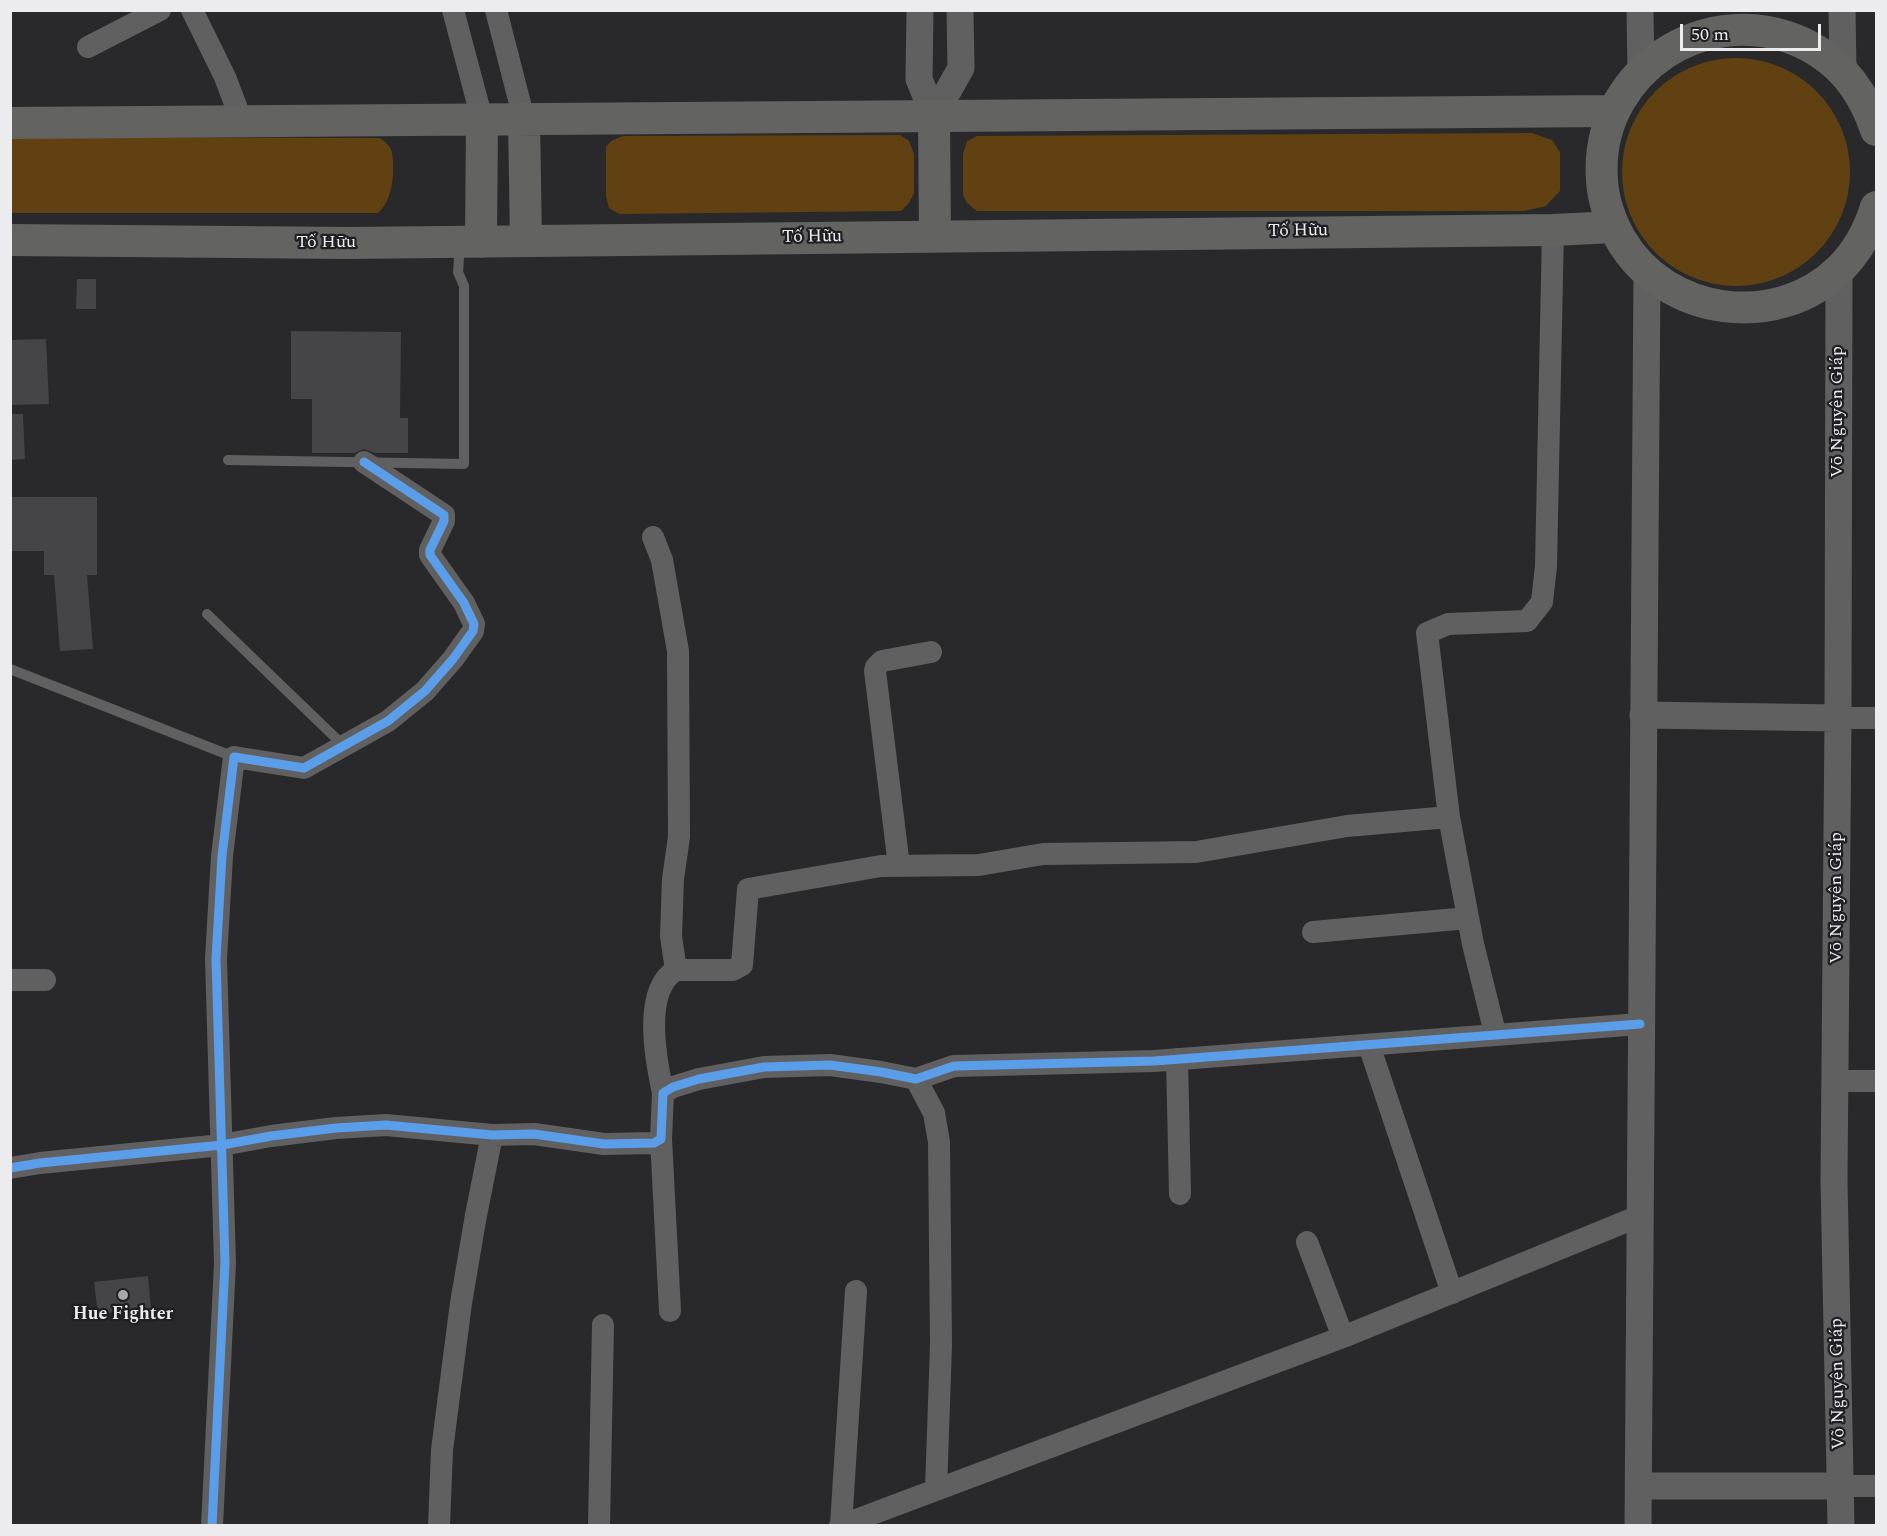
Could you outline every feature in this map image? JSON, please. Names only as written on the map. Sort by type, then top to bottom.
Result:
[{"type":"main road","points":[[1874,118],[1858,90],[1821,53],[1796,40],[1770,32],[1742,29],[1713,32],[1687,40],[1662,54],[1641,72],[1625,91],[1614,111],[1606,134],[1602,157],[1602,181],[1606,204],[1614,227],[1628,251],[1647,272],[1668,287],[1691,299],[1716,306],[1743,308],[1769,306],[1794,298],[1818,286],[1839,270],[1852,256],[1875,218]]},
{"type":"main road","points":[[10,123],[1614,111]]},
{"type":"main road","points":[[934,116],[935,236]]},
{"type":"main road","points":[[470,242],[482,119]]},
{"type":"main road","points":[[524,119],[526,241]]},
{"type":"main road","name":"Tố Hữu","points":[[10,240],[348,243],[1553,230],[1614,227]]},
{"type":"street","points":[[88,47],[160,10]]},
{"type":"street","points":[[192,10],[225,77],[242,122]]},
{"type":"street","points":[[453,10],[482,119]]},
{"type":"street","points":[[495,10],[524,119]]},
{"type":"street","points":[[920,10],[920,79],[934,116]]},
{"type":"street","points":[[934,116],[961,68],[960,10]]},
{"type":"street","points":[[1640,10],[1641,72]]},
{"type":"street","points":[[1842,10],[1842,72]]},
{"type":"street","points":[[1495,1033],[1468,918],[1449,817],[1427,633],[1448,624],[1527,621],[1542,602],[1546,566],[1553,230]]},
{"type":"street","name":"Võ Nguyên Giáp","points":[[1839,270],[1834,1180],[1841,1526]]},
{"type":"street","points":[[1638,1526],[1647,272]]},
{"type":"street","points":[[212,1526],[225,1263],[216,959],[222,856],[234,757],[304,768],[344,746],[388,721],[425,691],[473,631],[474,624],[464,603],[430,555],[430,550],[444,521],[444,515],[364,462]]},
{"type":"street","points":[[653,537],[662,560],[678,651],[680,837],[674,879],[671,936],[676,970]]},
{"type":"street","points":[[899,866],[875,671],[882,661],[931,652]]},
{"type":"street","points":[[1643,715],[1876,718]]},
{"type":"street","points":[[669,1311],[661,1139],[663,1093],[655,1050],[657,1003],[661,985],[666,976],[676,970],[733,970],[742,965],[748,889],[881,866],[979,865],[1043,854],[1196,852],[1347,826],[1449,817]]},
{"type":"street","points":[[1313,932],[1468,918]]},
{"type":"street","points":[[10,980],[45,980]]},
{"type":"street","points":[[663,1093],[673,1086],[699,1079],[764,1067],[830,1065],[916,1079],[954,1066],[1154,1061],[1495,1033],[1640,1024]]},
{"type":"street","points":[[1369,1045],[1452,1293]]},
{"type":"street","points":[[1177,1059],[1180,1194]]},
{"type":"street","points":[[916,1079],[934,1113],[939,1142],[941,1345],[936,1490]]},
{"type":"street","points":[[1835,1081],[1876,1081]]},
{"type":"street","points":[[10,1168],[222,1145],[336,1128],[386,1125],[492,1135],[534,1134],[604,1144],[639,1145],[654,1143],[661,1139]]},
{"type":"street","points":[[439,1526],[442,1450],[461,1303],[492,1135]]},
{"type":"street","points":[[855,1291],[840,1525],[1343,1337],[1642,1215]]},
{"type":"street","points":[[1307,1242],[1343,1337]]},
{"type":"street","points":[[599,1526],[603,1325]]},
{"type":"street","points":[[1639,1486],[1876,1486]]},
{"type":"lane","points":[[228,460],[464,464],[464,286],[458,272],[470,242]]},
{"type":"lane","points":[[207,614],[344,746]]},
{"type":"lane","points":[[10,669],[234,757]]},
{"type":"shaded area","points":[[1736,58],[1758,60],[1790,71],[1817,91],[1837,118],[1848,150],[1850,172],[1848,194],[1837,226],[1817,253],[1790,273],[1758,284],[1736,286],[1714,284],[1682,273],[1655,253],[1635,226],[1624,194],[1622,172],[1624,150],[1635,118],[1655,91],[1682,71],[1714,60]]},
{"type":"shaded area","points":[[1532,133],[1552,140],[1560,152],[1560,191],[1546,206],[1524,211],[977,211],[967,203],[963,195],[963,154],[967,141],[977,136]]},
{"type":"shaded area","points":[[900,135],[909,141],[914,154],[914,193],[909,203],[901,211],[619,214],[609,208],[606,196],[606,147],[611,141],[623,136]]},
{"type":"shaded area","points":[[11,137],[380,138],[388,144],[391,151],[393,177],[387,201],[378,213],[11,213]]},
{"type":"building","points":[[77,279],[96,279],[96,309],[76,309]]},
{"type":"building","points":[[291,331],[401,332],[400,418],[408,418],[408,453],[375,453],[364,449],[354,453],[312,453],[312,399],[291,399]]},
{"type":"building","points":[[46,339],[49,404],[10,405],[10,340]]},
{"type":"building","points":[[10,414],[23,414],[25,459],[10,460]]},
{"type":"building","points":[[10,497],[97,497],[97,575],[87,575],[93,649],[60,651],[54,575],[44,575],[44,551],[10,551]]},
{"type":"building","name":"Hue Fighter","points":[[148,1276],[151,1308],[98,1314],[94,1282]]},
{"type":"cycle path","points":[[212,1526],[225,1263],[216,959],[222,856],[234,757],[304,768],[388,721],[425,691],[453,659],[473,631],[474,624],[464,603],[430,555],[430,550],[444,521],[444,515],[364,462]]},
{"type":"cycle path","points":[[10,1168],[222,1145],[336,1128],[386,1125],[492,1135],[534,1134],[604,1144],[654,1143],[661,1139],[663,1093],[673,1087],[699,1079],[764,1067],[830,1065],[916,1079],[954,1066],[1154,1061],[1640,1024]]},
{"type":"place","name":"Hue Fighter","points":[[123,1295]]}]
